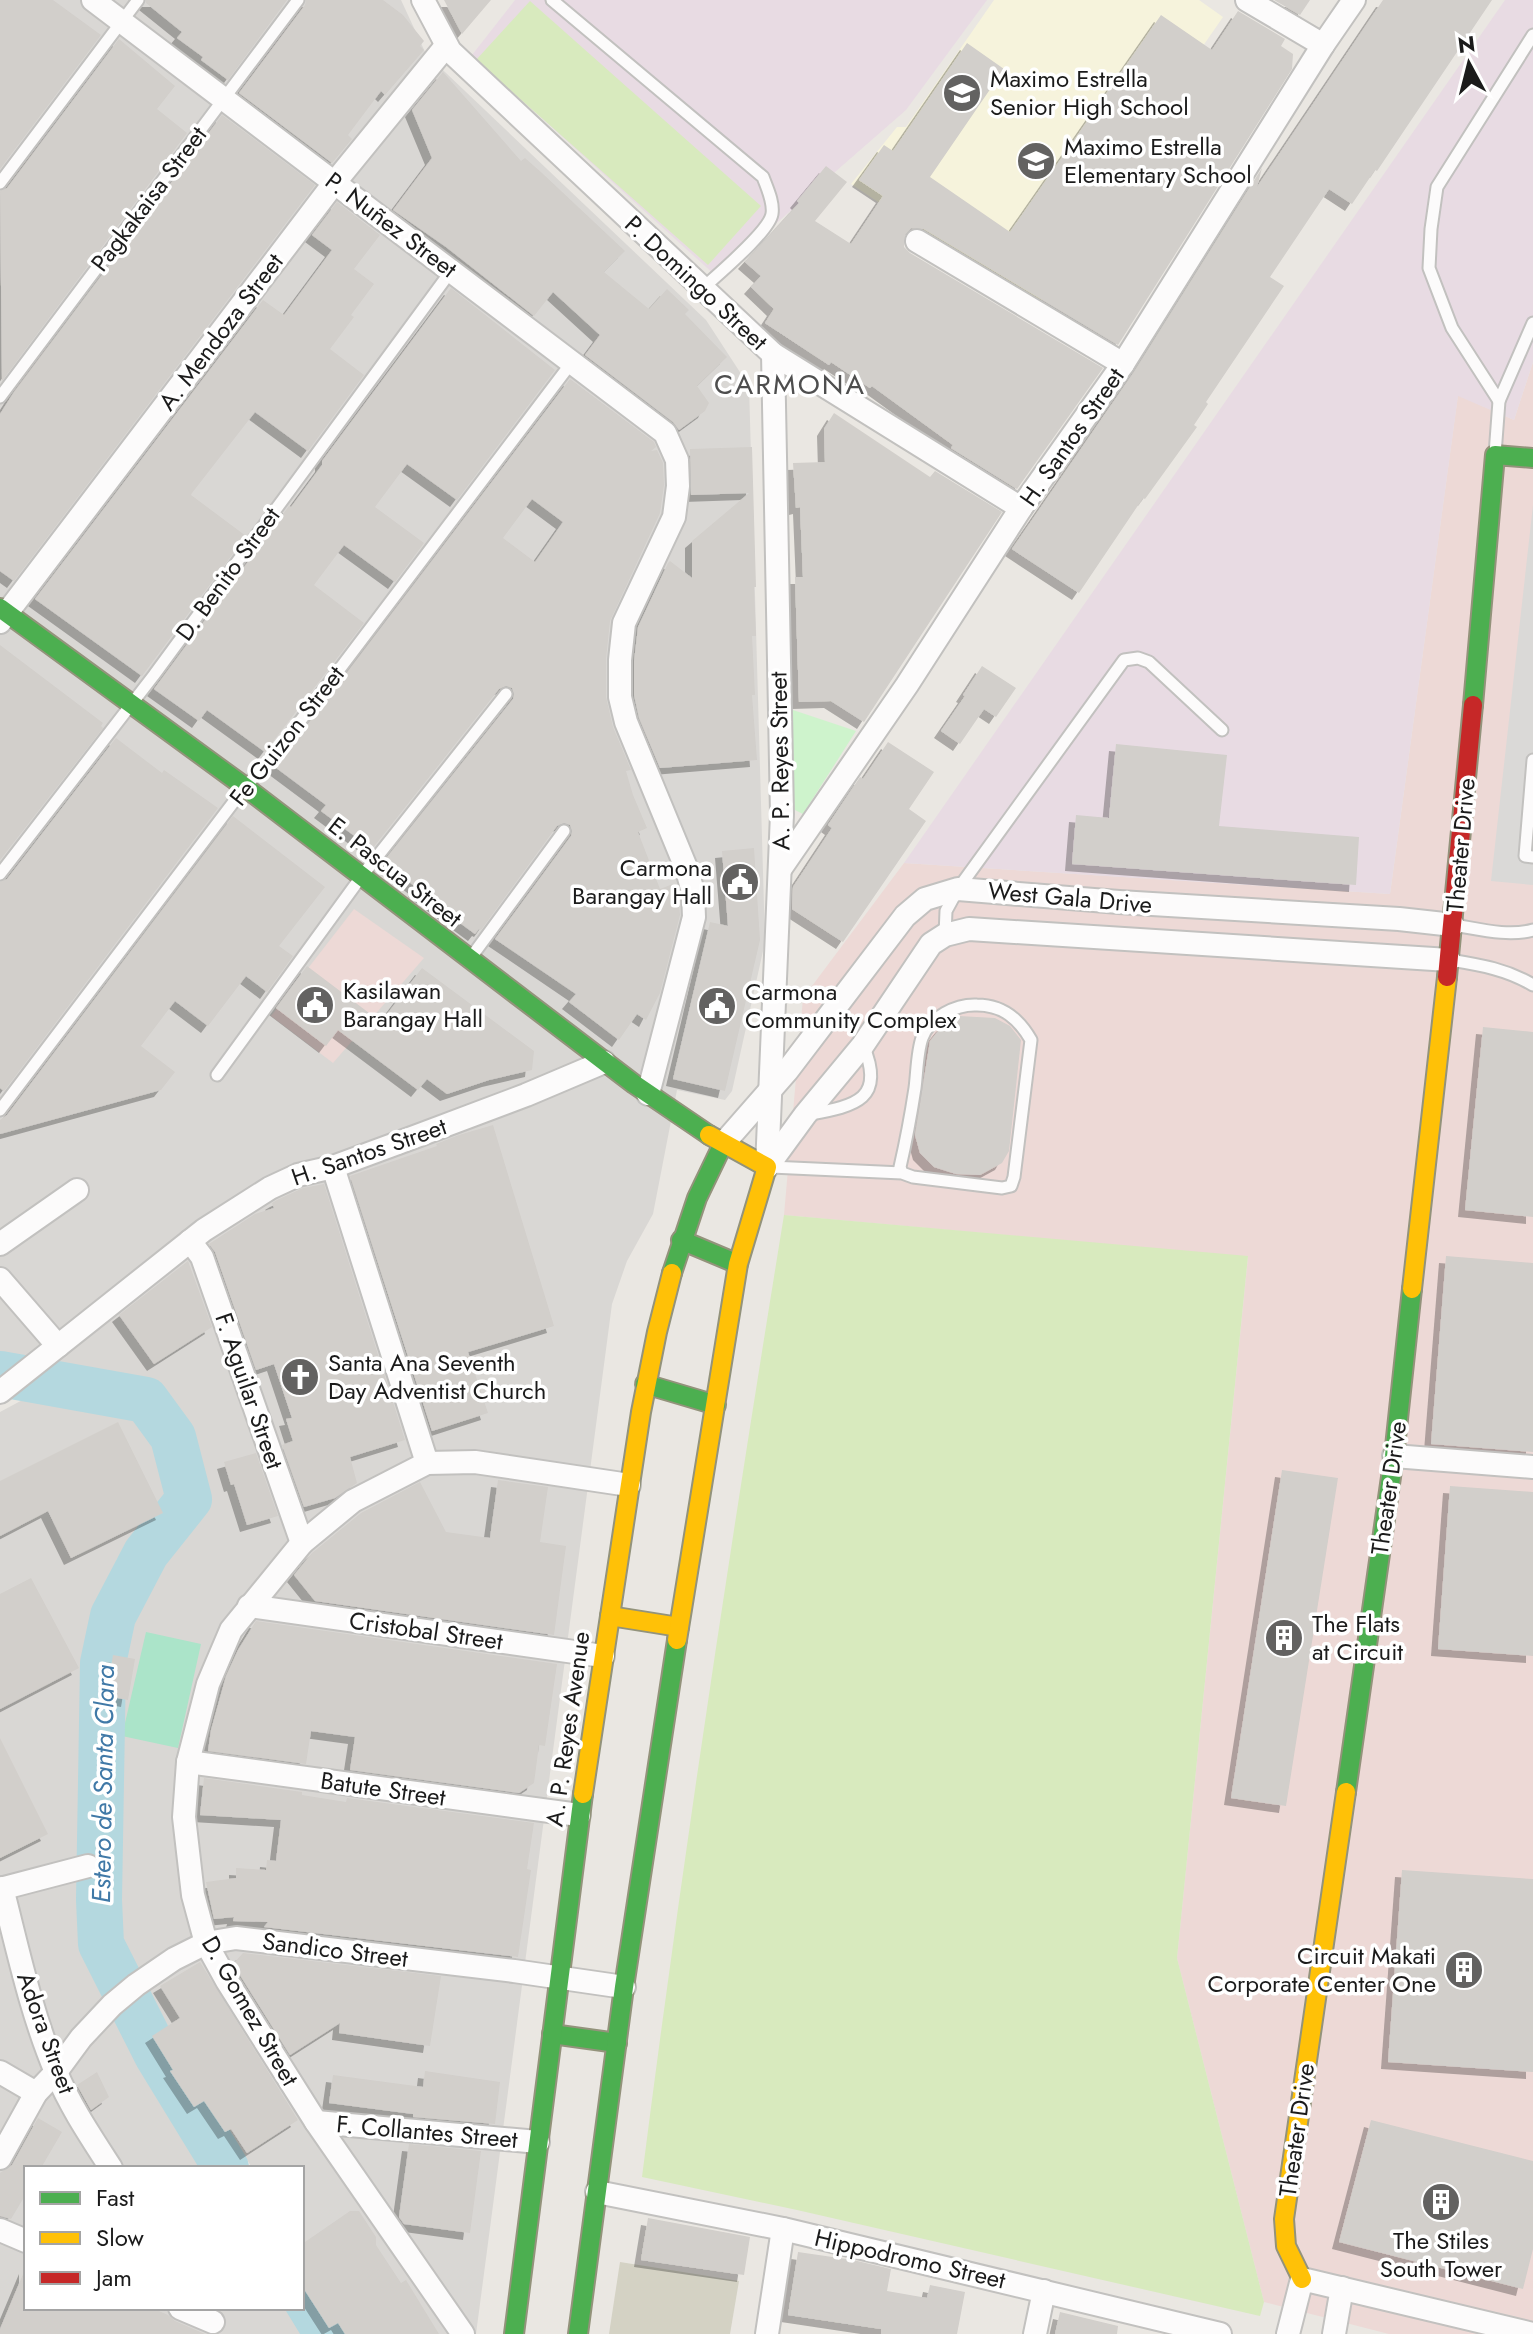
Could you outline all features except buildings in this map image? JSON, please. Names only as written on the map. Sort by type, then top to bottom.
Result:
[{"type":"street","name":"P. Nuñez Street","points":[[93,0],[665,433],[677,460],[674,517],[624,623],[620,697],[626,722],[687,870],[693,892],[694,917],[669,1016],[641,1089]]},
{"type":"street","name":"P. Domingo Street","points":[[423,0],[446,46],[773,354],[1021,508]]},
{"type":"street","points":[[1247,0],[1323,45]]},
{"type":"street","name":"H. Santos Street","points":[[781,868],[907,685],[1021,508],[1123,364],[1354,0]]},
{"type":"street","name":"A. Mendoza Street","points":[[2,614],[335,182],[446,46]]},
{"type":"street","points":[[917,241],[1123,364]]},
{"type":"street","name":"A. P. Reyes Street","points":[[767,1167],[782,814],[773,354]]},
{"type":"street","points":[[1495,455],[1533,458]]},
{"type":"street","name":"Theater Drive","points":[[1302,2279],[1286,2246],[1284,2219],[1394,1456],[1453,925],[1495,455]]},
{"type":"street","name":"E. Pascua Street","points":[[2,614],[245,787],[641,1089],[723,1144],[767,1167]]},
{"type":"street","name":"West Gala Drive","points":[[723,1144],[769,1092],[905,916],[925,899],[958,889],[1453,925]]},
{"type":"street","points":[[1117,939],[1119,902]]},
{"type":"street","points":[[1208,945],[1212,908]]},
{"type":"street","name":"West Gala Drive","points":[[945,935],[969,929],[1449,960]]},
{"type":"street","points":[[578,2334],[624,1987],[738,1264],[767,1167],[863,1045],[931,944],[945,935]]},
{"type":"street","name":"H. Santos Street","points":[[2,1390],[204,1230],[270,1188],[298,1175],[333,1167],[526,1095],[604,1062]]},
{"type":"street","name":"A. P. Reyes Avenue","points":[[514,2334],[579,1815],[645,1384],[692,1205],[723,1144]]},
{"type":"street","points":[[333,1167],[427,1463]]},
{"type":"street","points":[[0,1244],[77,1190]]},
{"type":"street","points":[[681,1240],[738,1264]]},
{"type":"street","name":"F. Aguilar Street","points":[[190,1241],[202,1257],[302,1543]]},
{"type":"street","points":[[0,1279],[58,1346]]},
{"type":"street","points":[[645,1384],[716,1405]]},
{"type":"street","points":[[1394,1456],[1533,1467]]},
{"type":"street","name":"D. Gomez Street","points":[[463,2334],[316,2122],[206,1943],[193,1895],[184,1817],[188,1762],[208,1684],[231,1630],[302,1543],[353,1501],[427,1463],[475,1462],[629,1485]]},
{"type":"street","name":"Cristobal Street","points":[[249,1606],[603,1656]]},
{"type":"street","points":[[610,1616],[679,1627]]},
{"type":"street","name":"Batute Street","points":[[188,1762],[579,1815]]},
{"type":"street","points":[[1,1889],[88,1866]]},
{"type":"street","name":"Adora Street","points":[[1,1889],[27,1985],[56,2072],[83,2125],[110,2166]]},
{"type":"street","name":"Sandico Street","points":[[0,2158],[36,2093],[112,2005],[174,1959],[206,1943],[236,1938],[624,1987]]},
{"type":"street","points":[[552,2034],[617,2043]]},
{"type":"street","points":[[0,2072],[36,2093]]},
{"type":"street","name":"F. Collantes Street","points":[[316,2122],[538,2142]]},
{"type":"street","name":"Hippodromo Street","points":[[597,2192],[783,2229],[1220,2334]]},
{"type":"street","points":[[767,2334],[783,2229]]},
{"type":"street","points":[[0,2230],[24,2240]]},
{"type":"street","points":[[1288,2334],[1302,2279],[1533,2334]]},
{"type":"street","points":[[1334,2334],[1342,2288]]},
{"type":"street","points":[[1035,2334],[1044,2291]]},
{"type":"street","points":[[185,2310],[212,2321]]},
{"type":"lane","points":[[0,183],[138,0]]},
{"type":"lane","name":"Pagkakaisa Street","points":[[0,397],[298,0]]},
{"type":"lane","points":[[552,0],[763,177],[770,193],[772,215],[762,232],[702,290]]},
{"type":"lane","points":[[1499,401],[1452,328],[1429,268],[1431,229],[1437,187],[1533,35]]},
{"type":"lane","name":"D. Benito Street","points":[[0,874],[154,675],[451,271]]},
{"type":"lane","points":[[1495,455],[1499,401],[1533,323]]},
{"type":"lane","name":"Fe Guizon Street","points":[[0,1110],[572,362]]},
{"type":"lane","points":[[945,935],[946,911],[958,889],[1124,660],[1138,658],[1149,662],[1222,730]]},
{"type":"lane","points":[[217,1075],[361,877],[506,694]]},
{"type":"lane","points":[[1533,760],[1525,856],[1533,857]]},
{"type":"lane","points":[[469,959],[564,831]]},
{"type":"lane","name":"West Gala Drive","points":[[1453,925],[1522,933],[1533,930]]},
{"type":"lane","name":"West Gala Drive","points":[[1449,960],[1497,968],[1533,985]]},
{"type":"lane","points":[[767,1167],[902,1173],[1002,1188],[1011,1186],[1031,1040],[1021,1024],[1006,1011],[988,1005],[968,1004],[949,1010],[933,1022],[922,1038],[900,1167],[902,1173]]},
{"type":"lane","points":[[805,1115],[844,1108],[861,1100],[871,1084],[870,1061],[863,1045]]},
{"type":"shaded area","points":[[0,0],[401,0],[426,54],[706,320],[749,386],[765,942],[732,1091],[725,1100],[677,1090],[653,1214],[627,1261],[612,1304],[476,2334],[352,2334],[304,2255],[304,2166],[251,2166],[118,1942],[100,1786],[109,1656],[118,1627],[148,1564],[195,1498],[181,1433],[153,1393],[0,1367]]},
{"type":"shaded area","points":[[515,0],[987,0],[906,110],[716,276],[472,55]]},
{"type":"shaded area","name":"Maximo Estrella Elementary School","points":[[994,0],[1199,0],[1223,17],[1079,225],[1075,250],[1037,307],[851,184],[897,127],[906,127]]},
{"type":"shaded area","points":[[1505,0],[1533,0],[1533,362],[1514,420],[1458,396],[1390,894],[904,863]]},
{"type":"shaded area","points":[[1533,362],[1533,2334],[1389,2334],[1264,2302],[1177,1958],[1248,1257],[784,1215],[803,998],[904,863],[1390,894],[1458,395],[1514,420]]},
{"type":"shaded area","points":[[1533,505],[1533,885],[1491,881]]},
{"type":"shaded area","points":[[354,909],[424,958],[333,1063],[271,1016]]},
{"type":"shaded area","points":[[28,1397],[146,1407],[182,1497],[117,1559],[89,1628],[88,1743],[93,1857],[89,1932],[122,2007],[216,2166],[24,2166],[24,2310],[300,2310],[315,2334],[0,2334],[0,1412]]},
{"type":"shaded area","points":[[620,2262],[739,2281],[730,2334],[609,2334]]},
{"type":"green space","points":[[530,1],[761,206],[708,265],[476,60]]},
{"type":"green space","points":[[790,709],[856,731],[803,814],[789,807]]},
{"type":"green space","points":[[784,1215],[1248,1256],[1177,1958],[1264,2302],[1260,2316],[642,2177],[709,1695]]},
{"type":"green space","points":[[146,1632],[201,1644],[178,1748],[122,1736]]},
{"type":"waterway","name":"Estero de Santa Clara","points":[[0,1374],[146,1400],[173,1437],[189,1499],[146,1553],[113,1616],[103,1663],[101,1944],[157,2055],[225,2166]]},
{"type":"waterway","name":"Estero de Santa Clara","points":[[304,2296],[327,2334]]},
{"type":"traffic: fast","points":[[1473,705],[1495,455],[1533,458]]},
{"type":"traffic: fast","points":[[0,608],[245,787],[634,1084],[709,1135]]},
{"type":"traffic: fast","points":[[672,1273],[697,1198],[723,1144]]},
{"type":"traffic: fast","points":[[681,1240],[738,1264]]},
{"type":"traffic: fast","points":[[1346,1792],[1394,1456],[1412,1289]]},
{"type":"traffic: fast","points":[[645,1384],[716,1405]]},
{"type":"traffic: fast","points":[[578,2334],[624,1987],[677,1640]]},
{"type":"traffic: fast","points":[[514,2334],[583,1794]]},
{"type":"traffic: fast","points":[[552,2034],[617,2043]]},
{"type":"traffic: slow","points":[[1412,1289],[1447,977]]},
{"type":"traffic: slow","points":[[677,1640],[738,1264],[767,1167],[709,1135]]},
{"type":"traffic: slow","points":[[583,1794],[641,1412],[672,1273]]},
{"type":"traffic: slow","points":[[610,1616],[679,1627]]},
{"type":"traffic: slow","points":[[1302,2279],[1286,2246],[1284,2219],[1346,1792]]},
{"type":"traffic: jam","points":[[1447,977],[1473,705]]},
{"type":"place","name":"Maximo Estrella Senior High School","points":[[962,93]]},
{"type":"place","name":"Maximo Estrella Elementary School","points":[[1036,161]]},
{"type":"place","name":"Carmona Barangay Hall","points":[[740,882]]},
{"type":"place","name":"Kasilawan Barangay Hall","points":[[315,1005]]},
{"type":"place","name":"Carmona Community Complex","points":[[717,1006]]},
{"type":"place","name":"Santa Ana Seventh Day Adventist Church","points":[[300,1377]]},
{"type":"place","name":"The Flats at Circuit","points":[[1284,1638]]},
{"type":"place","name":"Circuit Makati Corporate Center One","points":[[1464,1970]]},
{"type":"place","name":"The Stiles South Tower","points":[[1441,2202]]},
{"type":"district","name":"CARMONA","points":[[790,384]]}]
